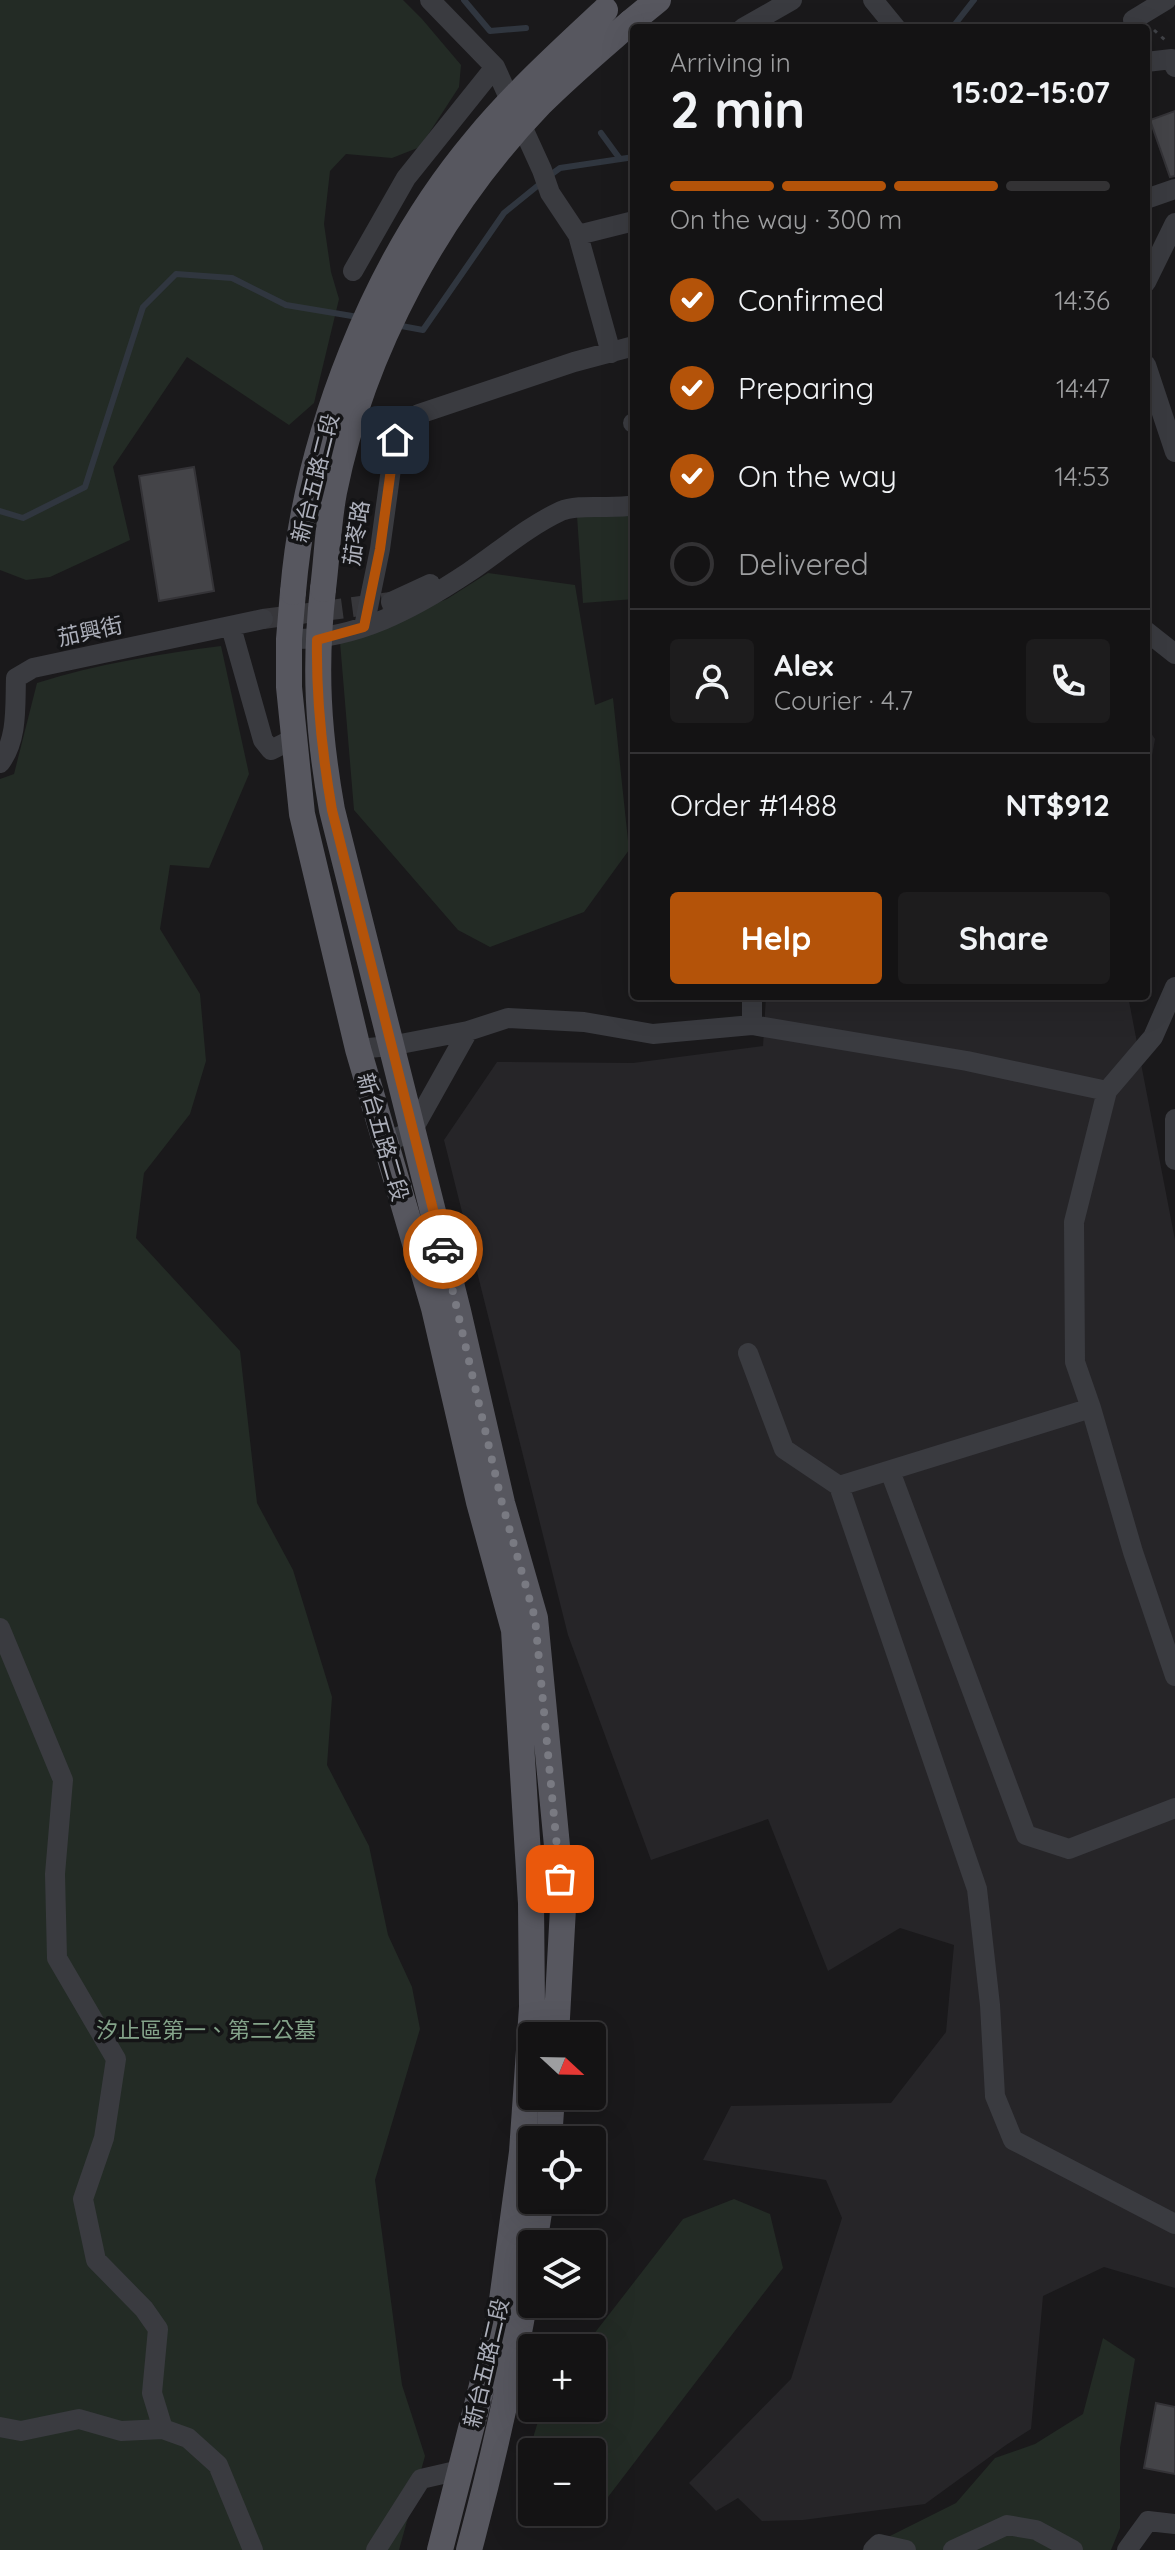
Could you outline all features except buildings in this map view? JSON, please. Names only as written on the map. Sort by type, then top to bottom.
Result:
[{"type":"main road","name":"新台五路二段","points":[[440,2550],[500,2315],[522,2152],[532,2007],[531,1903],[514,1630],[479,1502],[434,1308],[358,1049],[302,814],[293,739],[289,639],[303,510],[325,431],[371,309],[443,183],[474,142],[529,81],[616,0]]},
{"type":"main road","name":"新台五路二段","points":[[557,2022],[563,1908],[535,1618],[502,1503],[458,1311],[332,810],[322,756],[316,678],[317,640],[334,493],[350,434],[387,333],[429,252],[479,176],[520,126],[573,72],[658,0]]},
{"type":"main road","name":"新台五路二段","points":[[469,2550],[494,2454],[522,2318]]},
{"type":"street","points":[[430,0],[495,67],[550,193],[578,235],[611,353]]},
{"type":"street","points":[[750,24],[792,0]]},
{"type":"street","points":[[873,0],[893,24]]},
{"type":"street","points":[[1138,17],[1166,0]]},
{"type":"street","points":[[1150,61],[1173,58]]},
{"type":"street","points":[[353,271],[406,178],[495,67]]},
{"type":"street","points":[[1150,198],[1175,189]]},
{"type":"street","points":[[578,235],[630,222]]},
{"type":"street","points":[[1150,274],[1175,223]]},
{"type":"street","name":"茄苳路","points":[[364,627],[380,549],[395,440],[402,425],[419,414],[574,362],[630,347]]},
{"type":"street","points":[[1150,377],[1175,452]]},
{"type":"street","points":[[289,639],[317,640],[410,610],[526,531],[565,509],[630,506]]},
{"type":"street","points":[[391,602],[437,581],[471,570]]},
{"type":"street","name":"茄興街","points":[[0,763],[9,751],[12,739],[16,678],[33,668],[263,619]]},
{"type":"street","points":[[231,627],[263,740],[271,750],[293,739]]},
{"type":"street","points":[[1150,634],[1175,654]]},
{"type":"street","points":[[1175,987],[1153,1037],[1107,1091],[1074,1222],[1075,1362],[1175,1676]]},
{"type":"street","points":[[752,1000],[752,1025]]},
{"type":"street","points":[[358,1049],[468,1031],[508,1018],[584,1022],[653,1034],[752,1025],[967,1061],[1107,1091]]},
{"type":"street","points":[[386,1147],[413,1136],[468,1031]]},
{"type":"street","points":[[1175,1119],[1175,1160]]},
{"type":"street","points":[[748,1353],[784,1449],[839,1486],[977,1889],[990,2005],[995,2096],[1013,2140],[1175,2224]]},
{"type":"street","points":[[839,1486],[1091,1408]]},
{"type":"street","points":[[890,1471],[1026,1835],[1069,1849],[1175,1808]]},
{"type":"street","points":[[0,1628],[63,1780],[55,1874],[57,1958],[116,2059],[104,2138],[83,2199],[96,2260],[144,2309],[158,2329],[152,2393],[163,2429]]},
{"type":"street","points":[[0,2427],[21,2431],[79,2419],[121,2431],[163,2429],[188,2438],[218,2465],[253,2550]]},
{"type":"street","points":[[376,2550],[421,2479],[460,2470]]},
{"type":"street","points":[[1127,2550],[1148,2521],[1175,2524]]},
{"type":"street","points":[[953,2550],[1007,2525],[1036,2530],[1073,2550]]},
{"type":"street","points":[[873,2550],[879,2544],[906,2550]]},
{"type":"path","points":[[1138,17],[1146,24]]},
{"type":"path","points":[[1150,28],[1173,58]]},
{"type":"shaded area","points":[[1150,732],[1155,739],[1150,766]]},
{"type":"shaded area","points":[[766,1000],[1129,1000],[1175,1240],[1175,2288],[1104,2267],[1043,2296],[1031,2429],[925,2504],[803,2520],[762,2521],[738,2498],[716,2511],[689,2483],[791,2379],[842,2218],[826,2180],[703,2160],[731,2106],[891,2103],[946,2032],[954,1945],[900,1928],[828,1971],[768,1819],[651,1860],[568,1635],[444,1140],[497,1062],[633,1063],[763,1046]]},
{"type":"green space","points":[[0,0],[403,0],[461,65],[459,87],[420,147],[392,158],[346,154],[330,171],[324,224],[331,272],[339,299],[314,403],[289,425],[187,357],[113,467],[130,540],[50,577],[26,580],[0,570]]},
{"type":"green space","points":[[628,512],[630,599],[583,603],[577,516]]},
{"type":"green space","points":[[488,573],[575,585],[595,705],[613,698],[629,850],[584,912],[490,947],[458,930],[354,810],[340,642],[447,599]]},
{"type":"green space","name":"汐止區第一、第二公墓","points":[[221,646],[249,774],[209,868],[170,865],[160,929],[200,994],[206,1061],[190,1114],[144,1173],[136,1238],[240,1351],[257,1503],[293,1570],[332,1697],[327,1765],[369,1846],[388,1935],[412,1987],[420,2029],[375,2180],[402,2385],[425,2456],[399,2550],[0,2550],[0,779],[14,774],[37,683],[128,660]]},
{"type":"green space","points":[[734,2199],[770,2214],[783,2268],[608,2497],[606,2438],[533,2438],[538,2422],[606,2422],[606,2334],[594,2334],[683,2219]]},
{"type":"green space","points":[[1103,2338],[1135,2359],[1120,2448],[1120,2528],[1111,2550],[862,2550],[956,2503],[995,2458],[1035,2444],[1083,2414]]},
{"type":"waterway","points":[[464,0],[490,31],[526,28]]},
{"type":"waterway","points":[[955,24],[974,0]]},
{"type":"waterway","points":[[601,133],[620,159]]},
{"type":"waterway","points":[[549,176],[560,168],[630,158]]},
{"type":"waterway","points":[[396,325],[423,330],[504,213],[541,183]]},
{"type":"waterway","points":[[0,511],[23,518],[85,487],[143,307],[176,274],[232,278],[286,305],[358,317]]},
{"type":"tunnel","points":[[263,619],[391,602]]},
{"type":"way so far","points":[[443,1249],[502,1503],[535,1618],[560,1879]]},
{"type":"route","points":[[395,440],[380,549],[364,627],[317,640],[316,678],[322,756],[332,810],[443,1249]]}]
